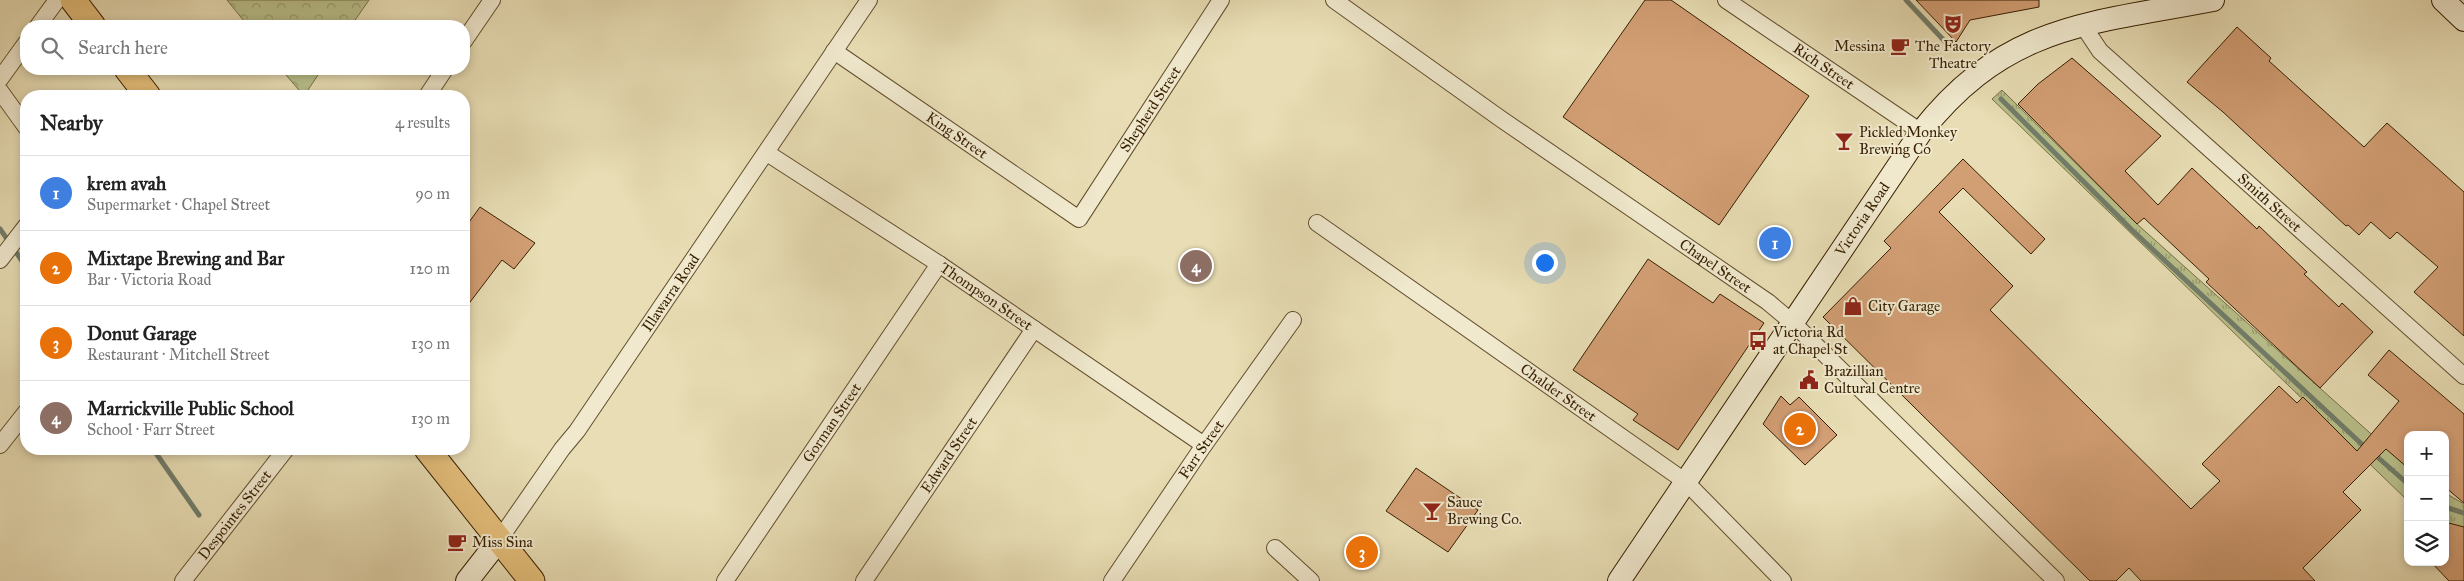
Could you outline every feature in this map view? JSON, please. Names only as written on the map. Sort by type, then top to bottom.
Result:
[{"type":"main road","points":[[73,0],[88,20]]},
{"type":"main road","name":"Victoria Road","points":[[1619,581],[1921,132],[1951,96],[1987,67],[2009,53],[2044,36],[2082,24],[2174,4],[2214,0]]},
{"type":"main road","points":[[2443,0],[2464,20]]},
{"type":"main road","points":[[132,75],[143,90]]},
{"type":"main road","points":[[432,455],[532,581]]},
{"type":"main road","name":"Illawarra Road","points":[[467,581],[498,540]]},
{"type":"street","points":[[42,20],[57,0]]},
{"type":"street","points":[[470,32],[492,0]]},
{"type":"street","name":"Illawarra Road","points":[[498,540],[562,449],[577,432],[869,0]]},
{"type":"street","name":"Shepherd Street","points":[[1078,219],[1221,0]]},
{"type":"street","name":"Chapel Street","points":[[1334,0],[1501,119],[1768,302],[1793,323],[2039,575],[2056,581]]},
{"type":"street","name":"Rich Street","points":[[1726,0],[1921,132]]},
{"type":"street","name":"Smith Street","points":[[2082,24],[2100,50],[2464,376]]},
{"type":"street","points":[[0,79],[20,51]]},
{"type":"street","name":"King Street","points":[[834,51],[1078,219]]},
{"type":"street","points":[[430,90],[441,75]]},
{"type":"street","points":[[0,91],[20,119]]},
{"type":"street","name":"Thompson Street","points":[[767,153],[939,264],[1204,445]]},
{"type":"street","name":"Chalder Street","points":[[1316,223],[1686,482],[1783,581]]},
{"type":"street","points":[[0,260],[20,234]]},
{"type":"street","name":"Gorman Street","points":[[726,581],[939,264]]},
{"type":"street","name":"Farr Street","points":[[1112,581],[1204,445],[1293,320]]},
{"type":"street","name":"Edward Street","points":[[864,581],[1034,329]]},
{"type":"street","points":[[0,445],[20,420]]},
{"type":"street","name":"Despointes Street","points":[[183,581],[280,455]]},
{"type":"street","points":[[1275,548],[1311,581]]},
{"type":"green space","points":[[227,0],[369,0],[355,20],[243,20]]},
{"type":"green space","points":[[286,75],[318,75],[308,90],[299,90]]},
{"type":"green space","points":[[2002,90],[2137,224],[2404,463],[2404,497],[1992,99]]},
{"type":"green space","points":[[2449,495],[2464,504],[2464,528],[2449,524]]},
{"type":"building","points":[[1645,0],[1671,0],[1809,96],[1719,225],[1563,117]]},
{"type":"building","name":"The Factory Theatre","points":[[1916,0],[2039,0],[2039,7],[1970,20],[1956,42]]},
{"type":"building","points":[[2237,27],[2271,58],[2269,61],[2364,147],[2387,123],[2464,192],[2464,336],[2414,292],[2438,267],[2397,232],[2390,239],[2371,222],[2359,235],[2348,225],[2346,226],[2223,112],[2187,82]]},
{"type":"building","points":[[2072,58],[2161,136],[2125,171],[2158,205],[2192,168],[2257,229],[2259,226],[2307,272],[2304,274],[2339,307],[2342,303],[2373,332],[2320,388],[2206,282],[2209,279],[2144,218],[2137,224],[2018,104],[2038,84]]},
{"type":"building","points":[[1963,159],[2045,239],[2031,254],[1963,188],[1939,212],[2013,286],[1990,310],[2191,509],[2220,481],[2202,464],[2279,386],[2297,403],[2303,397],[2357,451],[2399,401],[2368,375],[2389,350],[2464,414],[2464,503],[2449,490],[2449,431],[2404,431],[2404,465],[2386,449],[2343,492],[2361,510],[2303,568],[2315,581],[2141,581],[2129,568],[2116,581],[2090,581],[1823,317],[1891,248],[1884,241]]},
{"type":"building","points":[[480,207],[535,243],[514,269],[502,260],[470,302],[470,221]]},
{"type":"building","points":[[1648,259],[1713,303],[1720,294],[1764,323],[1678,450],[1633,420],[1638,414],[1573,370]]},
{"type":"building","points":[[1781,396],[1790,405],[1799,397],[1837,435],[1805,465],[1763,424]]},
{"type":"building","name":"Sauce Brewing Co.","points":[[1416,468],[1478,510],[1448,552],[1386,511]]},
{"type":"building","points":[[2449,523],[2464,527],[2464,581],[2449,581],[2435,566],[2449,566]]},
{"type":"waterway","points":[[1906,0],[1951,48]]},
{"type":"waterway","points":[[2001,99],[2133,231],[2367,449]]},
{"type":"waterway","points":[[0,229],[7,239]]},
{"type":"waterway","points":[[16,252],[20,258]]},
{"type":"waterway","points":[[2374,454],[2404,480]]},
{"type":"waterway","points":[[157,455],[199,515]]},
{"type":"waterway","points":[[2449,508],[2464,513]]},
{"type":"place","name":"The Factory Theatre","points":[[1953,24]]},
{"type":"place","name":"Messina","points":[[1900,46]]},
{"type":"place","name":"Pickled Monkey Brewing Co","points":[[1844,141]]},
{"type":"place","name":"krem avah","points":[[1775,243]]},
{"type":"place","name":"Marrickville Public School","points":[[1196,266]]},
{"type":"place","name":"City Garage","points":[[1853,306]]},
{"type":"place","name":"Victoria Rd at Chapel St","points":[[1758,341]]},
{"type":"place","name":"Brazillian Cultural Centre","points":[[1809,380]]},
{"type":"place","name":"Mixtape Brewing and Bar","points":[[1800,429]]},
{"type":"place","name":"Sauce Brewing Co.","points":[[1432,511]]},
{"type":"place","name":"Miss Sina","points":[[457,542]]},
{"type":"place","name":"Donut Garage","points":[[1362,552]]}]
